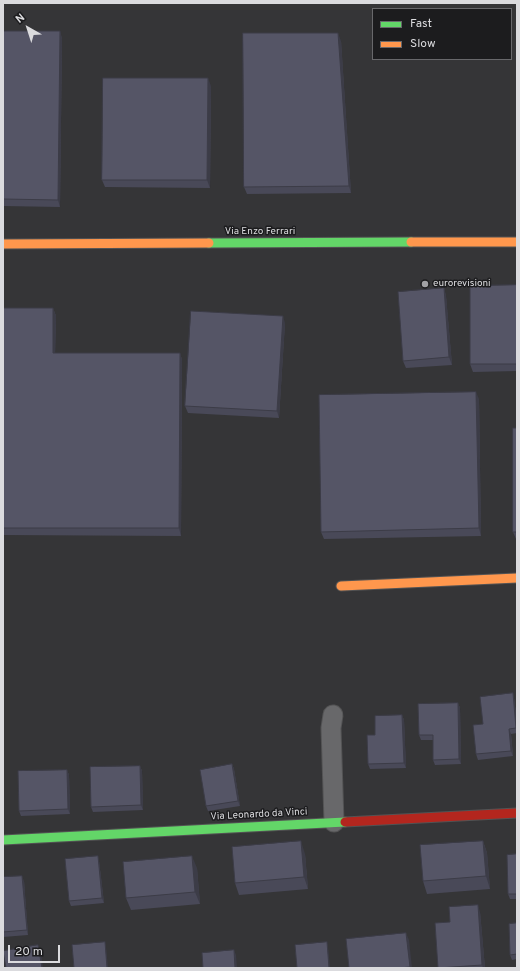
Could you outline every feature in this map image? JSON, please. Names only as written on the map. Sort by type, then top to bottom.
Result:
[{"type":"street","name":"Via Enzo Ferrari","points":[[3,244],[517,242]]},
{"type":"street","points":[[341,586],[517,578]]},
{"type":"street","points":[[333,715],[331,728],[334,822]]},
{"type":"street","name":"Via Leonardo da Vinci","points":[[3,840],[517,812]]},
{"type":"building","points":[[3,31],[60,31],[58,200],[3,199]]},
{"type":"building","points":[[243,33],[338,33],[349,186],[244,187]]},
{"type":"building","points":[[103,78],[208,78],[207,180],[102,180]]},
{"type":"building","points":[[517,285],[517,364],[470,364],[470,286]]},
{"type":"building","points":[[444,288],[449,357],[403,361],[398,292]]},
{"type":"building","points":[[3,308],[53,308],[53,353],[180,353],[179,528],[3,528]]},
{"type":"building","points":[[191,311],[283,316],[277,411],[185,406]]},
{"type":"building","points":[[476,392],[479,528],[321,532],[319,395]]},
{"type":"building","points":[[513,428],[517,428],[517,532],[513,532]]},
{"type":"building","points":[[513,693],[516,728],[509,729],[511,751],[476,754],[473,725],[483,724],[480,697]]},
{"type":"building","points":[[458,703],[459,759],[433,760],[433,735],[419,735],[418,704]]},
{"type":"building","points":[[402,715],[404,763],[368,764],[367,735],[375,735],[375,716]]},
{"type":"building","points":[[232,764],[238,801],[206,806],[200,770]]},
{"type":"building","points":[[140,766],[141,805],[91,807],[90,767]]},
{"type":"building","points":[[67,770],[68,809],[19,811],[18,771]]},
{"type":"building","points":[[301,841],[304,877],[235,883],[232,847]]},
{"type":"building","points":[[483,841],[486,876],[423,881],[420,845]]},
{"type":"building","points":[[517,854],[517,894],[508,894],[507,855]]},
{"type":"building","points":[[98,856],[102,898],[69,901],[65,859]]},
{"type":"building","points":[[192,856],[195,892],[126,898],[123,862]]},
{"type":"building","points":[[22,876],[27,930],[3,932],[3,877]]},
{"type":"building","points":[[478,905],[482,965],[438,968],[435,923],[450,922],[449,907]]},
{"type":"building","points":[[517,923],[517,954],[510,955],[509,924]]},
{"type":"building","points":[[406,933],[410,967],[349,968],[346,939]]},
{"type":"building","points":[[105,942],[107,968],[74,968],[72,945]]},
{"type":"building","points":[[327,942],[329,968],[297,968],[295,945]]},
{"type":"building","points":[[38,945],[42,968],[6,968],[3,951]]},
{"type":"building","points":[[234,950],[235,968],[203,968],[202,953]]},
{"type":"traffic: fast","points":[[209,243],[411,242]]},
{"type":"traffic: fast","points":[[3,840],[345,822]]},
{"type":"traffic: slow","points":[[411,242],[517,242]]},
{"type":"traffic: slow","points":[[3,244],[209,243]]},
{"type":"traffic: slow","points":[[341,586],[517,578]]},
{"type":"traffic: jam","points":[[345,822],[517,813]]},
{"type":"place","name":"eurorevisioni","points":[[425,284]]}]
